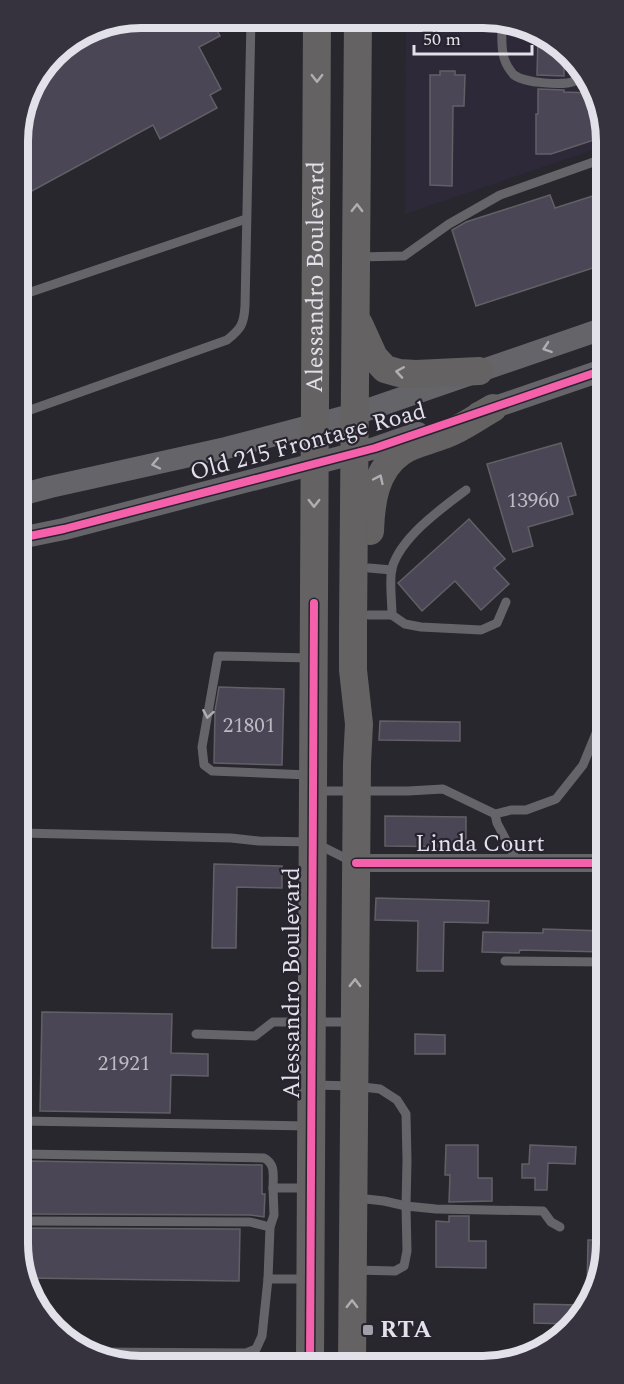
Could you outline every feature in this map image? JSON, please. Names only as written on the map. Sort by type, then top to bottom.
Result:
[{"type":"main road","name":"Alessandro Boulevard","points":[[310,1356],[317,28]]},
{"type":"main road","name":"Alessandro Boulevard","points":[[351,1356],[359,724],[353,670],[358,28]]},
{"type":"main road","points":[[356,316],[374,357],[385,369],[416,374],[479,371]]},
{"type":"main road","points":[[359,724],[380,615],[380,569],[370,528],[376,485],[385,468],[401,452],[446,435],[493,408]]},
{"type":"street","name":"Old 215 Frontage Road","points":[[29,493],[226,448],[355,414],[596,330]]},
{"type":"street","name":"Old 215 Frontage Road","points":[[29,536],[375,448],[596,372]]},
{"type":"street","name":"Linda Court","points":[[356,863],[595,863]]},
{"type":"lane","points":[[29,411],[227,340],[239,330],[244,320],[245,306],[251,29]]},
{"type":"lane","points":[[503,31],[504,55],[514,75],[540,83],[577,80]]},
{"type":"lane","points":[[356,257],[405,256],[449,224],[500,195],[596,161]]},
{"type":"lane","points":[[29,293],[246,219]]},
{"type":"lane","points":[[380,569],[398,553],[427,519],[466,489]]},
{"type":"lane","points":[[380,615],[421,627],[481,630],[497,624],[506,602]]},
{"type":"lane","points":[[313,658],[218,656],[202,747],[204,765],[212,771],[357,791],[443,789],[495,814],[526,810],[556,799],[584,765],[595,736]]},
{"type":"lane","points":[[495,814],[497,824],[518,863]]},
{"type":"lane","points":[[28,833],[312,842],[356,863]]},
{"type":"lane","points":[[505,961],[595,962]]},
{"type":"lane","points":[[196,1034],[255,1036],[273,1022],[355,1022]]},
{"type":"lane","points":[[311,1085],[380,1089],[397,1100],[406,1114],[406,1251],[404,1266],[395,1271],[352,1270]]},
{"type":"lane","points":[[28,1121],[311,1126]]},
{"type":"lane","points":[[28,1154],[264,1158],[270,1161],[273,1167],[274,1215],[270,1227],[268,1279],[262,1336],[256,1349],[246,1353],[117,1352]]},
{"type":"lane","points":[[273,1188],[311,1188]]},
{"type":"lane","points":[[353,1197],[436,1209],[543,1210],[551,1222],[560,1227]]},
{"type":"lane","points":[[28,1221],[250,1222],[270,1227]]},
{"type":"lane","points":[[268,1279],[310,1279]]},
{"type":"shaded area","points":[[406,28],[482,28],[519,35],[545,48],[572,73],[592,113],[596,149],[405,214]]},
{"type":"building","points":[[216,29],[220,36],[199,47],[221,89],[210,95],[217,108],[160,139],[153,125],[29,193],[29,134],[35,105],[48,79],[73,52],[92,40],[120,31]]},
{"type":"building","points":[[538,44],[564,64],[564,76],[537,75]]},
{"type":"building","points":[[440,71],[455,71],[455,75],[465,75],[464,106],[453,106],[452,186],[430,185],[430,75],[440,75]]},
{"type":"building","points":[[538,89],[584,93],[592,113],[596,139],[551,154],[536,154],[536,114],[538,114]]},
{"type":"building","points":[[550,195],[555,208],[596,195],[596,267],[476,306],[452,230],[466,222]]},
{"type":"building","points":[[561,443],[576,495],[568,497],[573,514],[528,527],[533,546],[513,552],[487,464]]},
{"type":"building","points":[[469,519],[505,559],[494,568],[509,584],[481,610],[455,581],[422,611],[398,583]]},
{"type":"building","points":[[219,687],[284,689],[282,765],[214,763],[215,711]]},
{"type":"building","points":[[380,721],[460,722],[460,741],[379,740]]},
{"type":"building","points":[[385,816],[466,817],[466,847],[385,846]]},
{"type":"building","points":[[214,864],[282,866],[282,888],[237,887],[236,948],[212,948]]},
{"type":"building","points":[[376,898],[489,901],[488,923],[444,922],[443,971],[417,971],[418,921],[375,920]]},
{"type":"building","points":[[543,929],[595,931],[595,952],[520,950],[519,953],[482,952],[483,932],[543,933]]},
{"type":"building","points":[[42,1012],[172,1014],[171,1053],[208,1054],[208,1076],[171,1075],[170,1113],[40,1111]]},
{"type":"building","points":[[415,1034],[445,1035],[445,1054],[415,1054]]},
{"type":"building","points":[[446,1145],[478,1145],[478,1178],[492,1178],[492,1201],[449,1202],[450,1175],[445,1175]]},
{"type":"building","points":[[530,1145],[576,1147],[575,1164],[548,1163],[547,1190],[535,1190],[535,1178],[522,1178],[522,1164],[529,1164]]},
{"type":"building","points":[[31,1161],[262,1165],[262,1194],[265,1194],[264,1217],[250,1215],[29,1214]]},
{"type":"building","points":[[449,1216],[469,1216],[469,1241],[486,1241],[486,1268],[436,1267],[436,1221],[449,1222]]},
{"type":"building","points":[[28,1228],[240,1229],[239,1281],[35,1278],[29,1257]]},
{"type":"building","points":[[588,1240],[595,1240],[595,1257],[587,1285]]},
{"type":"building","points":[[534,1304],[576,1305],[560,1324],[534,1323]]},
{"type":"cycle path","points":[[29,536],[375,448],[596,372]]},
{"type":"cycle path","points":[[310,1356],[314,603]]},
{"type":"cycle path","points":[[356,863],[595,863]]},
{"type":"place","name":"RTA","points":[[368,1330]]}]
